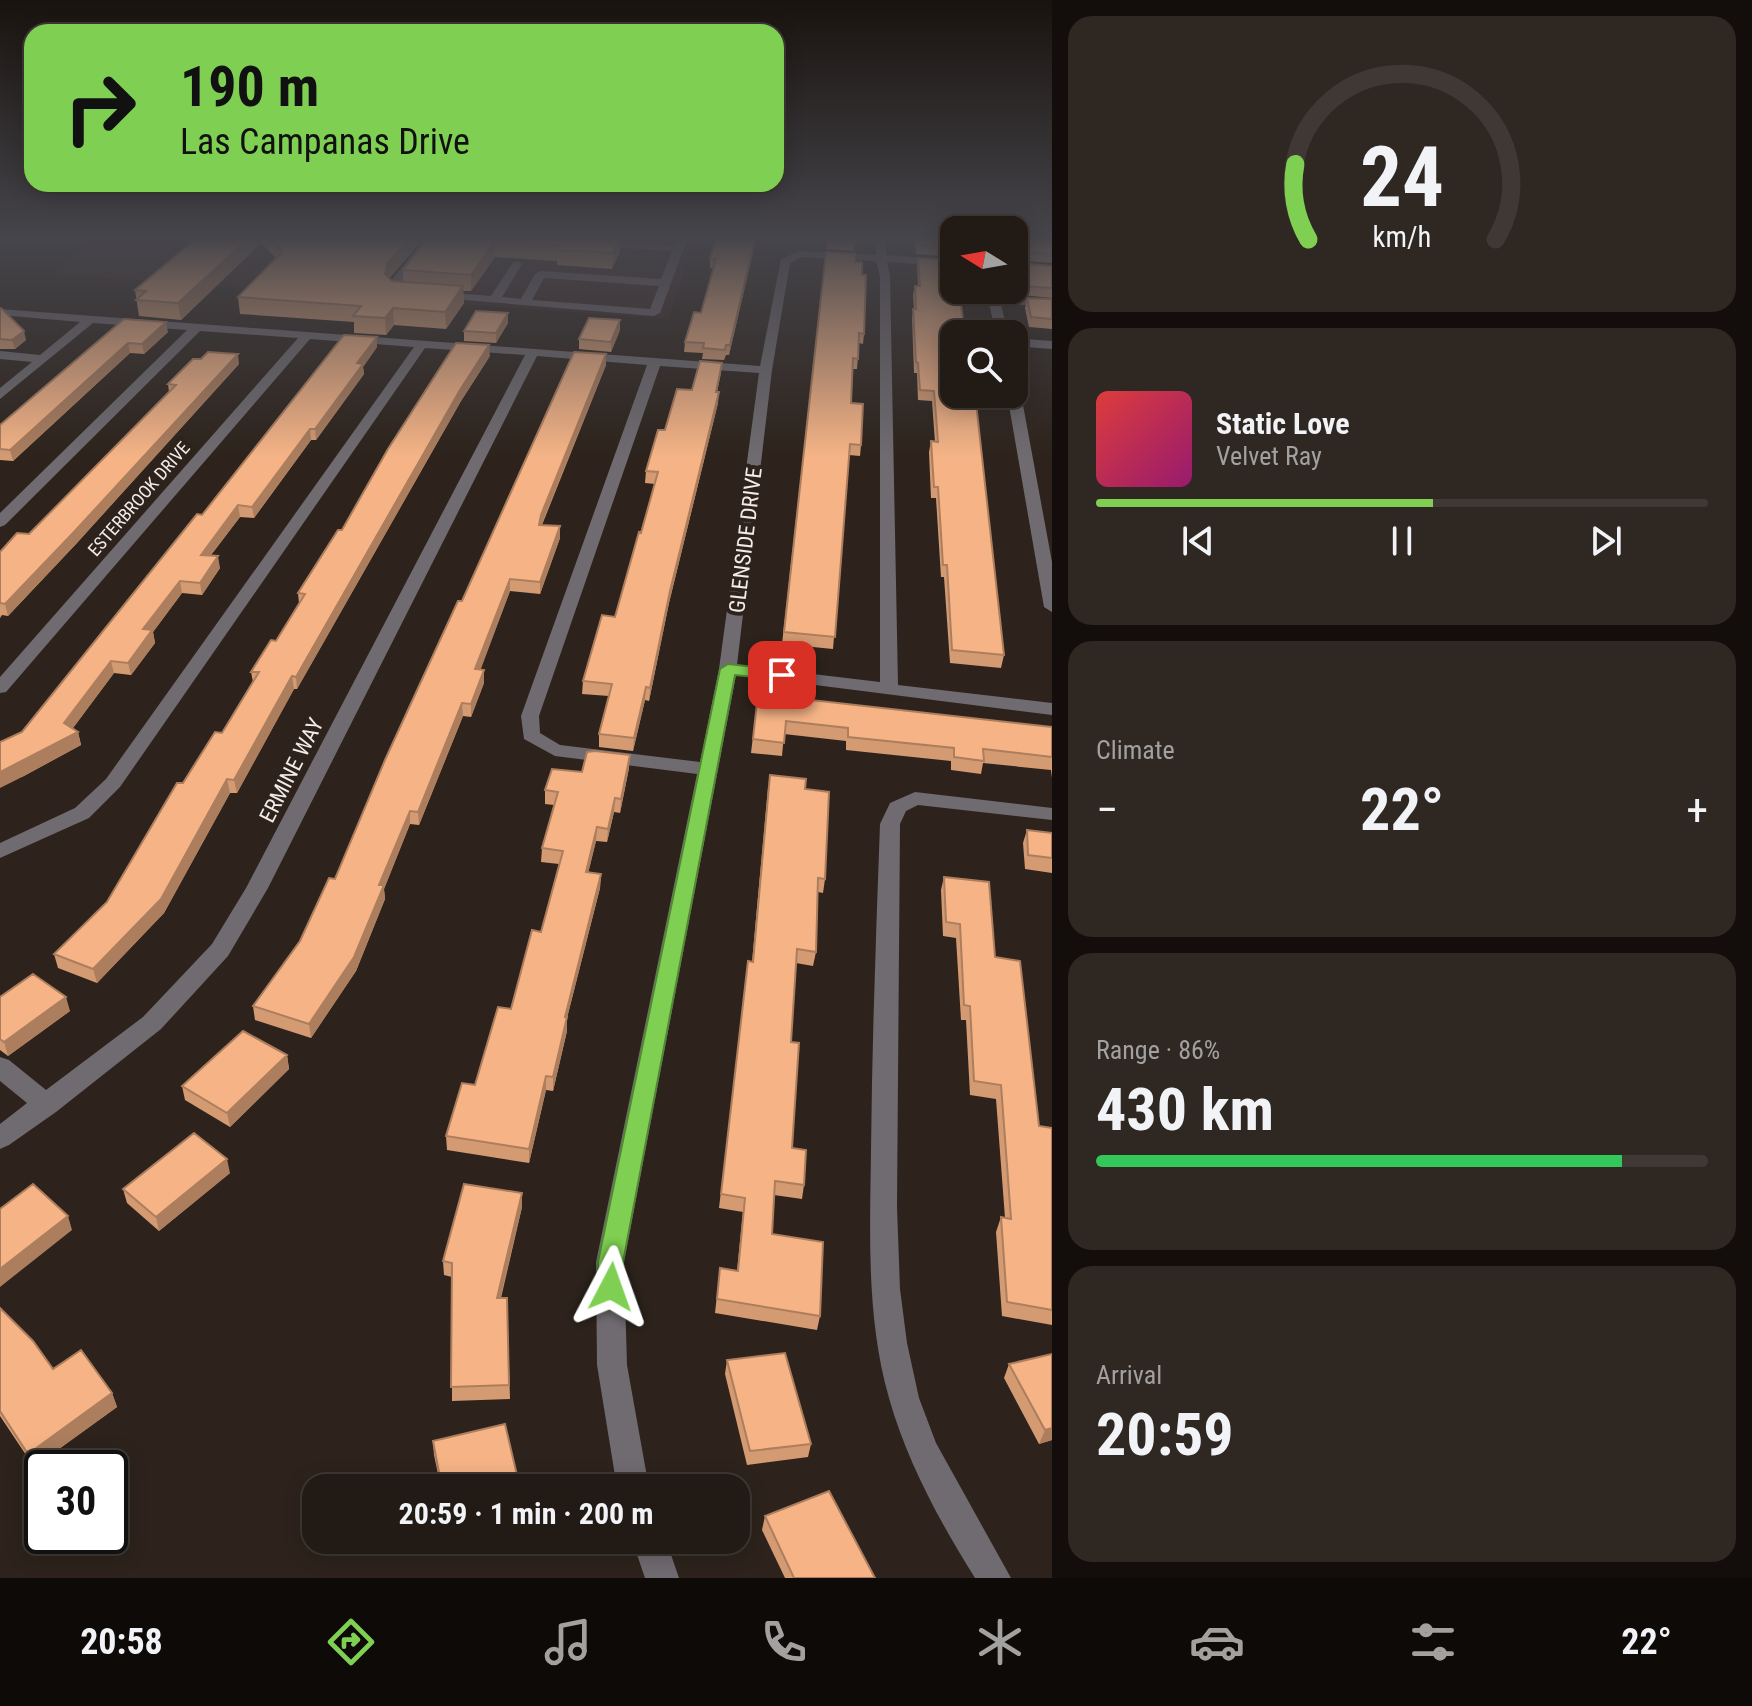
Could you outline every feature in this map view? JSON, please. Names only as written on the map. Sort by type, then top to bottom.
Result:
[{"type":"street","points":[[629,311],[655,311]]},
{"type":"street","name":"GLENSIDE DRIVE","points":[[631,1474],[612,1365],[610,1262],[728,669],[776,311]]},
{"type":"street","points":[[885,311],[889,688]]},
{"type":"street","points":[[0,312],[766,370]]},
{"type":"street","points":[[0,395],[90,319]]},
{"type":"street","points":[[0,522],[197,327]]},
{"type":"street","name":"ESTERBROOK DRIVE","points":[[0,688],[307,335]]},
{"type":"street","points":[[1028,343],[1052,345]]},
{"type":"street","points":[[0,851],[82,813],[113,783],[422,344]]},
{"type":"street","name":"ERMINE WAY","points":[[0,1138],[152,1023],[220,950],[257,888],[533,352]]},
{"type":"street","points":[[0,355],[43,359]]},
{"type":"street","points":[[655,361],[530,716],[531,735],[555,750],[707,769]]},
{"type":"street","points":[[1016,408],[1052,607]]},
{"type":"street","points":[[728,669],[1052,709]]},
{"type":"street","points":[[994,1578],[969,1539],[925,1449],[906,1403],[891,1339],[884,1263],[884,1065],[890,824],[897,807],[915,798],[1052,814]]},
{"type":"street","points":[[0,1067],[47,1105]]},
{"type":"street","points":[[654,1554],[662,1578]]},
{"type":"shaded area","points":[[553,311],[671,311],[668,319]]},
{"type":"building","points":[[0,311],[4,311],[24,331],[12,340],[0,339]]},
{"type":"building","points":[[357,311],[391,311],[385,318],[353,316]]},
{"type":"building","points":[[476,311],[508,313],[496,333],[464,331]]},
{"type":"building","points":[[738,311],[730,345],[726,345],[725,350],[703,348],[704,343],[685,342],[694,312]]},
{"type":"building","points":[[820,311],[865,311],[864,334],[859,333],[858,359],[853,358],[851,403],[863,404],[861,445],[850,444],[835,637],[784,632]]},
{"type":"building","points":[[913,311],[962,311],[963,320],[940,320],[940,408],[977,408],[1004,655],[952,650],[947,565],[943,565],[938,487],[934,487],[931,441],[938,442],[934,391],[920,390]]},
{"type":"building","points":[[1030,311],[1052,311],[1052,319],[1031,317]]},
{"type":"building","points":[[589,318],[620,320],[611,342],[579,339]]},
{"type":"building","points":[[124,319],[166,322],[142,344],[128,343],[10,450],[0,449],[0,425]]},
{"type":"building","points":[[344,335],[377,337],[357,363],[363,364],[315,429],[310,429],[252,507],[238,505],[201,555],[218,556],[200,583],[180,581],[143,629],[152,630],[128,663],[111,661],[64,723],[78,732],[0,772],[0,742],[22,732],[197,514],[202,515]]},
{"type":"building","points":[[456,343],[489,345],[460,390],[296,677],[292,676],[234,780],[227,779],[161,899],[93,969],[54,954],[107,902],[177,783],[183,783],[215,732],[222,733],[259,672],[251,672],[271,640],[276,641],[305,594],[298,593],[338,530],[342,530],[388,449]]},
{"type":"building","points":[[208,352],[238,354],[73,533],[5,604],[0,603],[0,552],[17,533],[29,534],[176,385],[168,384],[193,359],[201,359]]},
{"type":"building","points":[[574,352],[606,354],[541,515],[539,525],[560,526],[540,582],[510,579],[475,669],[484,670],[471,704],[462,703],[418,812],[410,811],[379,885],[384,885],[354,957],[309,1024],[253,1006],[300,941],[329,878],[335,879],[385,760],[458,601],[462,601]]},
{"type":"building","points":[[700,361],[722,363],[716,392],[719,392],[670,591],[650,688],[646,687],[634,738],[599,734],[612,684],[583,681],[602,615],[615,617],[641,533],[658,472],[646,471],[658,430],[665,430],[677,389],[692,390]]},
{"type":"building","points":[[758,694],[1052,727],[1052,757],[983,749],[984,761],[954,757],[954,748],[848,737],[848,728],[786,721],[784,743],[753,739]]},
{"type":"building","points":[[587,752],[630,755],[621,799],[615,798],[608,829],[597,827],[586,872],[601,874],[553,1077],[546,1076],[529,1149],[446,1136],[462,1083],[475,1085],[498,1007],[511,1009],[532,930],[541,932],[563,851],[542,848],[558,792],[545,790],[552,769],[582,772]]},
{"type":"building","points":[[770,775],[806,779],[805,789],[829,792],[825,879],[818,878],[816,952],[797,949],[791,1042],[799,1043],[792,1148],[806,1150],[804,1185],[775,1181],[772,1234],[823,1242],[820,1316],[717,1299],[720,1268],[738,1271],[745,1198],[721,1194],[748,961],[753,962]]},
{"type":"building","points":[[1027,830],[1052,833],[1052,858],[1028,855]]},
{"type":"building","points":[[944,877],[989,882],[995,957],[1020,961],[1039,1126],[1052,1128],[1052,1310],[1007,1302],[1001,1217],[1011,1219],[1001,1085],[974,1081],[970,1006],[964,1005],[960,924],[946,922]]},
{"type":"building","points":[[33,974],[66,997],[4,1042],[0,1039],[0,997]]},
{"type":"building","points":[[243,1031],[287,1055],[227,1113],[182,1086]]},
{"type":"building","points":[[194,1133],[227,1159],[156,1217],[123,1189]]},
{"type":"building","points":[[33,1184],[68,1216],[0,1269],[0,1209]]},
{"type":"building","points":[[464,1184],[522,1193],[497,1298],[507,1298],[509,1385],[451,1387],[452,1263],[443,1261]]},
{"type":"building","points":[[0,1308],[33,1341],[53,1369],[81,1350],[112,1393],[34,1450],[25,1450],[0,1411]]},
{"type":"building","points":[[785,1353],[811,1444],[750,1451],[727,1360]]},
{"type":"building","points":[[1052,1354],[1052,1428],[1045,1430],[1009,1364]]},
{"type":"building","points":[[505,1424],[517,1474],[439,1474],[433,1441]]},
{"type":"building","points":[[829,1491],[875,1578],[794,1578],[765,1516]]},
{"type":"route","points":[[611,1287],[610,1262],[728,669],[782,675]]}]
